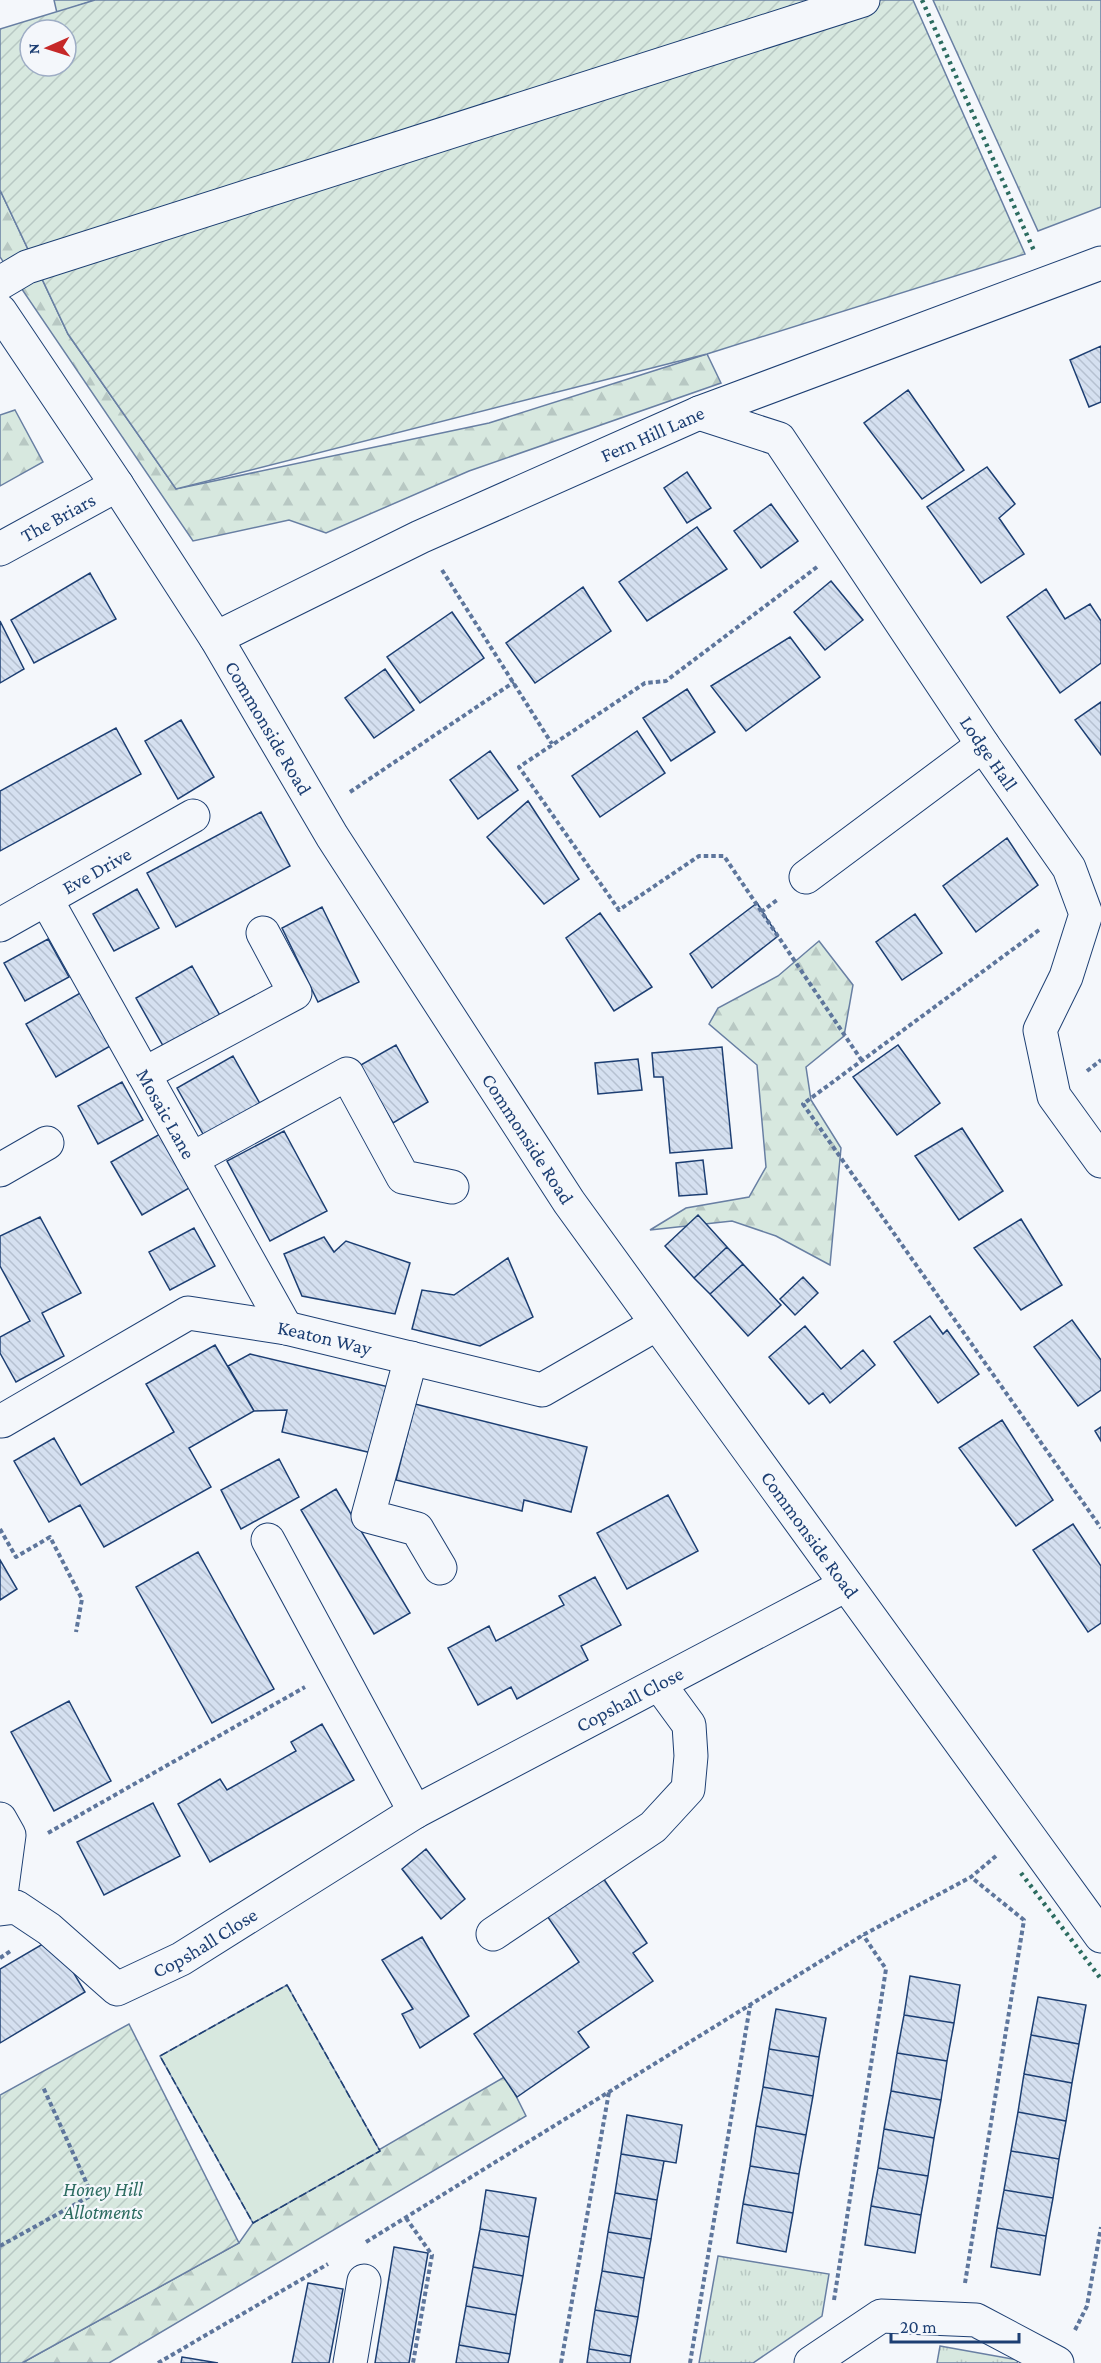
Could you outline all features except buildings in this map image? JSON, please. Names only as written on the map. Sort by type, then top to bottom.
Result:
[{"type":"street","points":[[0,283],[27,267],[844,3]]},
{"type":"street","name":"Fern Hill Lane","points":[[216,638],[420,537],[699,413],[1101,263]]},
{"type":"street","name":"Commonside Road","points":[[0,311],[117,484],[216,638],[320,813],[568,1202],[655,1325],[1101,1936]]},
{"type":"street","name":"Lodge Hall","points":[[699,413],[778,439],[984,745],[1070,868],[1086,914],[1066,977],[1040,1030],[1054,1096],[1101,1161]]},
{"type":"street","name":"The Briars","points":[[0,549],[117,484]]},
{"type":"street","points":[[806,877],[984,745]]},
{"type":"street","name":"Eve Drive","points":[[0,925],[193,816]]},
{"type":"street","name":"Mosaic Lane","points":[[46,898],[286,1328]]},
{"type":"street","points":[[144,1074],[295,993],[263,933]]},
{"type":"street","points":[[192,1159],[347,1074],[403,1176],[452,1187]]},
{"type":"street","points":[[0,1170],[47,1143]]},
{"type":"street","name":"Keaton Way","points":[[1,1419],[188,1313],[286,1328],[542,1390],[655,1325]]},
{"type":"street","points":[[411,1358],[369,1516],[417,1529],[440,1568]]},
{"type":"street","points":[[268,1540],[414,1812]]},
{"type":"street","name":"Copshall Close","points":[[0,1909],[16,1907],[49,1929],[117,1989],[181,1959],[414,1812],[846,1585]]},
{"type":"street","points":[[493,1934],[653,1827],[688,1789],[691,1756],[689,1725],[659,1684]]},
{"type":"street","points":[[0,1818],[9,1834],[0,1902]]},
{"type":"street","points":[[350,2363],[364,2280]]},
{"type":"street","points":[[819,2357],[881,2316],[976,2320],[1057,2363]]},
{"type":"path","points":[[420,537],[552,744]]},
{"type":"path","points":[[849,544],[666,681],[645,683],[519,767],[619,910],[699,856],[724,856],[862,1061]]},
{"type":"path","points":[[320,813],[514,682]]},
{"type":"path","points":[[1081,899],[803,1104],[1101,1528]]},
{"type":"path","points":[[0,1529],[16,1557],[50,1537],[82,1599],[76,1632]]},
{"type":"path","points":[[6,1857],[337,1669]]},
{"type":"path","points":[[365,2243],[863,1935],[971,1877],[1026,1833]]},
{"type":"path","points":[[959,2319],[1024,1920],[971,1877]]},
{"type":"path","points":[[819,2357],[886,1969],[863,1935]]},
{"type":"path","points":[[690,2363],[750,2005]]},
{"type":"path","points":[[0,2246],[92,2195],[43,2087]]},
{"type":"path","points":[[561,2363],[609,2092]]},
{"type":"path","points":[[406,2218],[432,2255],[413,2363]]},
{"type":"path","points":[[1073,2335],[1087,2307],[1101,2227]]},
{"type":"path","points":[[158,2363],[334,2261]]},
{"type":"green space","points":[[54,0],[95,0],[57,13]]},
{"type":"green space","points":[[95,0],[913,0],[1025,254],[707,354],[176,489],[68,334],[0,190],[0,29],[18,24],[18,78],[78,78],[78,18],[36,18]]},
{"type":"green space","points":[[933,0],[1101,0],[1101,207],[1038,231]]},
{"type":"green space","points":[[0,190],[68,334],[176,489],[489,423],[707,354],[721,383],[469,471],[326,533],[289,520],[193,541],[0,257]]},
{"type":"green space","points":[[15,410],[43,462],[0,486],[0,415]]},
{"type":"green space","points":[[819,941],[853,985],[844,1036],[806,1067],[811,1100],[841,1148],[830,1265],[776,1236],[732,1221],[650,1230],[686,1208],[749,1197],[766,1167],[757,1065],[709,1024],[718,1008],[778,976]]},
{"type":"green space","points":[[287,1985],[380,2151],[253,2223],[160,2056]]},
{"type":"green space","name":"Honey Hill Allotments","points":[[129,2024],[239,2243],[22,2363],[0,2363],[0,2095]]},
{"type":"green space","points":[[506,2076],[526,2116],[109,2363],[22,2363],[239,2243],[253,2223]]},
{"type":"green space","points":[[718,2256],[829,2274],[822,2316],[753,2363],[699,2363]]},
{"type":"green space","points":[[940,2346],[1018,2360],[1017,2363],[937,2363]]},
{"type":"hedge","points":[[922,0],[1035,253]]},
{"type":"hedge","points":[[1021,1873],[1101,1979]]},
{"type":"fence","points":[[287,1985],[380,2151],[253,2223],[160,2056],[287,1985]]}]
